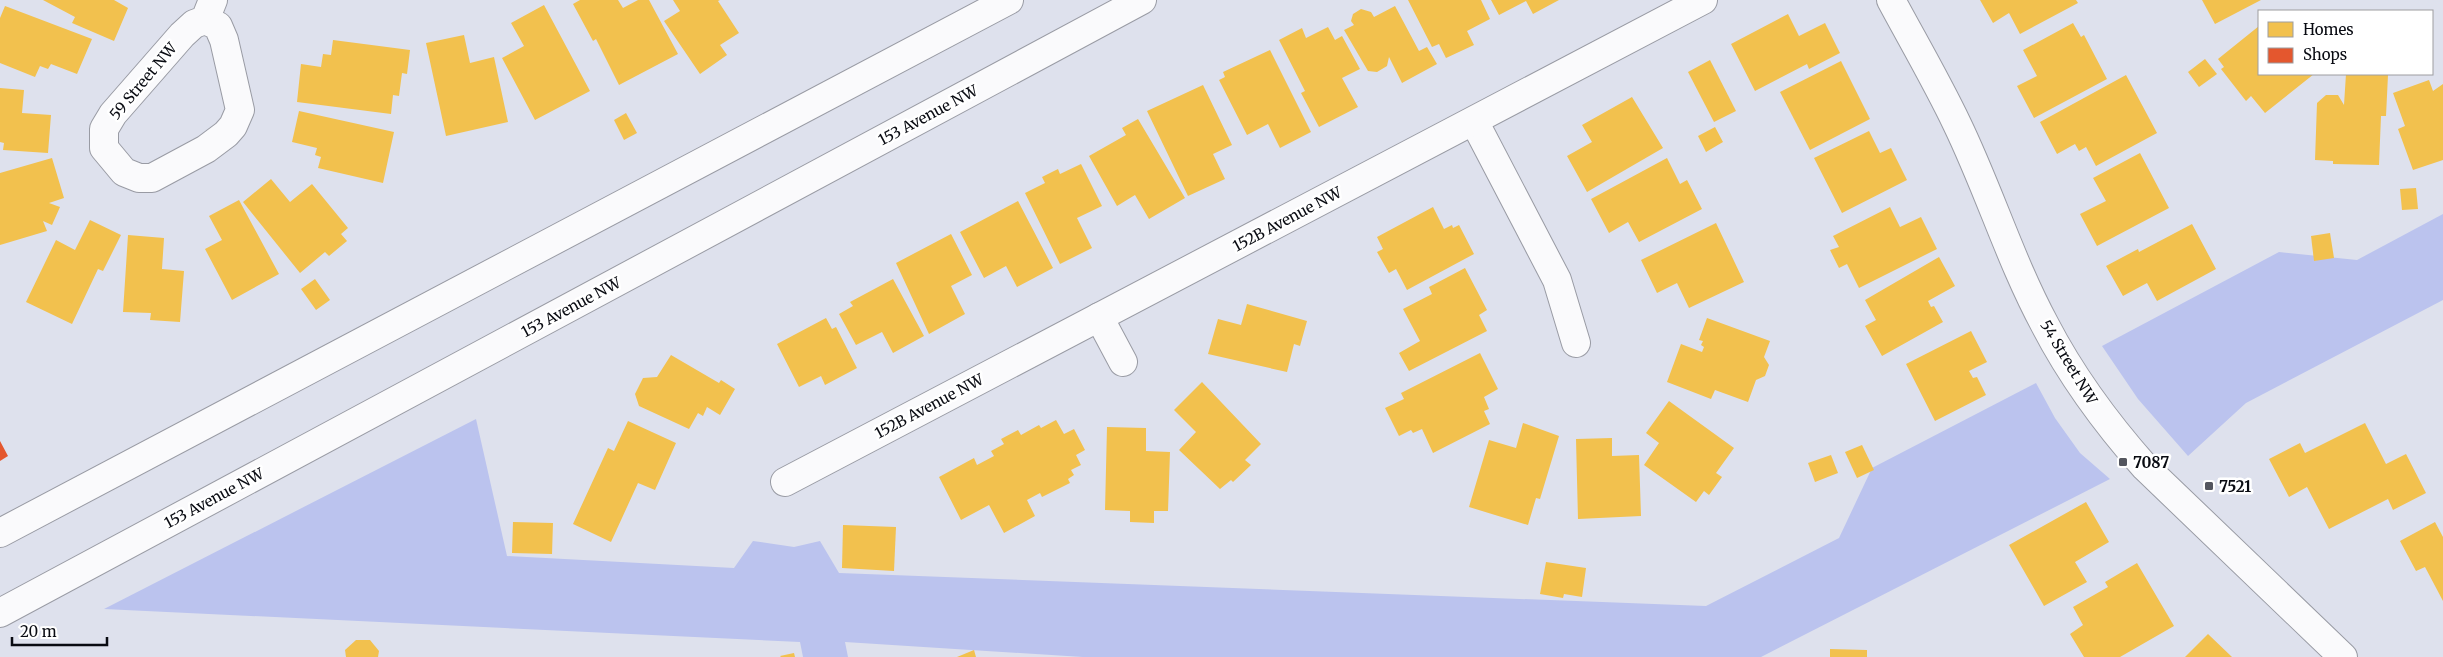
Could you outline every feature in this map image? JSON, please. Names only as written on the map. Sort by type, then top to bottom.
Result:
[{"type":"street","points":[[0,533],[1009,0]]},
{"type":"street","name":"153 Avenue NW","points":[[0,613],[1142,0]]},
{"type":"street","name":"152B Avenue NW","points":[[785,482],[1703,0]]},
{"type":"street","name":"54 Street NW","points":[[1891,0],[1957,123],[2020,272],[2044,324],[2072,373],[2118,437],[2145,467],[2343,657]]},
{"type":"street","name":"59 Street NW","points":[[209,10],[224,40],[240,110],[233,126],[226,134],[206,149],[152,178],[139,178],[124,172],[104,148],[104,129],[113,114],[182,35],[209,10]]},
{"type":"street","points":[[1474,121],[1557,280],[1576,343]]},
{"type":"street","points":[[1099,317],[1124,362]]},
{"type":"shaded area","points":[[2443,214],[2443,300],[2246,403],[2188,456],[2138,399],[2102,346],[2279,252],[2357,260]]},
{"type":"shaded area","points":[[2036,383],[2055,418],[2080,453],[2110,479],[1761,657],[1083,657],[845,642],[848,657],[803,657],[800,642],[104,609],[476,419],[507,556],[734,568],[753,541],[794,547],[820,541],[839,573],[1706,606],[1839,538],[1872,468]]},
{"type":"building: Homes","points":[[43,0],[114,0],[128,8],[114,41],[72,23],[75,17]]},
{"type":"building: Homes","points":[[580,0],[618,0],[623,8],[638,0],[649,0],[678,54],[619,85],[596,39],[593,41],[573,4]]},
{"type":"building: Homes","points":[[673,0],[720,0],[718,1],[739,33],[720,45],[727,55],[700,74],[664,21],[680,11]]},
{"type":"building: Homes","points":[[1408,0],[1481,0],[1490,19],[1467,31],[1474,45],[1446,58],[1439,44],[1432,47]]},
{"type":"building: Homes","points":[[1491,0],[1559,0],[1533,14],[1526,1],[1499,15]]},
{"type":"building: Homes","points":[[1980,0],[2076,0],[2078,3],[2020,34],[2009,13],[1993,23]]},
{"type":"building: Homes","points":[[2202,0],[2261,0],[2215,24]]},
{"type":"building: Homes","points":[[544,5],[590,91],[535,120],[502,58],[524,46],[511,23]]},
{"type":"building: Homes","points":[[5,6],[92,39],[77,74],[51,64],[48,69],[40,66],[35,77],[0,63],[0,18]]},
{"type":"building: Homes","points":[[1395,6],[1419,51],[1427,47],[1437,64],[1402,83],[1389,57],[1387,66],[1377,72],[1368,71],[1344,30],[1354,25],[1351,21],[1353,14],[1361,9],[1371,12],[1374,17]]},
{"type":"building: Homes","points":[[1788,14],[1799,36],[1825,23],[1840,53],[1809,69],[1807,64],[1755,91],[1731,44]]},
{"type":"building: Homes","points":[[2073,23],[2081,37],[2084,35],[2107,79],[2034,118],[2017,86],[2037,76],[2023,50]]},
{"type":"building: Homes","points":[[1328,27],[1335,40],[1342,36],[1360,69],[1342,78],[1358,107],[1319,127],[1301,93],[1305,91],[1279,40],[1302,28],[1306,38]]},
{"type":"building: Homes","points":[[2258,27],[2258,75],[2313,75],[2265,113],[2251,96],[2246,101],[2221,69],[2224,67],[2218,59]]},
{"type":"building: Homes","points":[[464,35],[470,63],[494,57],[508,122],[446,136],[426,43]]},
{"type":"building: Homes","points":[[333,40],[410,50],[407,74],[402,73],[399,96],[393,95],[391,114],[297,102],[301,64],[321,67],[323,54],[331,55]]},
{"type":"building: Homes","points":[[1270,50],[1311,132],[1280,148],[1268,124],[1247,135],[1219,80],[1225,77],[1223,72]]},
{"type":"building: Homes","points":[[2205,59],[2217,74],[2199,87],[2188,72]]},
{"type":"building: Homes","points":[[1710,60],[1736,111],[1714,122],[1688,72]]},
{"type":"building: Homes","points":[[1841,61],[1870,119],[1810,150],[1780,92]]},
{"type":"building: Homes","points":[[2126,75],[2157,133],[2096,166],[2086,147],[2079,151],[2075,144],[2057,154],[2040,122]]},
{"type":"building: Homes","points":[[2346,75],[2388,75],[2386,116],[2381,116],[2379,165],[2333,164],[2333,161],[2315,160],[2317,103],[2326,95],[2338,95],[2344,105]]},
{"type":"building: Homes","points":[[2429,80],[2433,91],[2443,84],[2443,160],[2413,170],[2398,129],[2405,126],[2393,93]]},
{"type":"building: Homes","points":[[1203,85],[1232,145],[1213,154],[1225,179],[1188,196],[1147,111]]},
{"type":"building: Homes","points":[[0,88],[24,90],[22,113],[51,115],[48,153],[3,150],[4,143],[0,142]]},
{"type":"building: Homes","points":[[1632,97],[1663,148],[1587,192],[1567,156],[1592,142],[1582,125]]},
{"type":"building: Homes","points":[[299,111],[394,132],[383,183],[318,168],[321,157],[315,155],[317,148],[292,142]]},
{"type":"building: Homes","points":[[626,113],[637,133],[624,140],[614,120]]},
{"type":"building: Homes","points":[[1138,119],[1185,198],[1149,219],[1135,195],[1117,206],[1089,156],[1126,135],[1122,128]]},
{"type":"building: Homes","points":[[1715,127],[1723,142],[1706,152],[1698,136]]},
{"type":"building: Homes","points":[[1869,131],[1880,153],[1891,148],[1907,180],[1842,213],[1814,158]]},
{"type":"building: Homes","points":[[2140,153],[2169,208],[2097,246],[2080,214],[2106,201],[2093,178]]},
{"type":"building: Homes","points":[[52,158],[64,198],[49,203],[60,207],[52,225],[43,221],[47,231],[0,245],[0,173]]},
{"type":"building: Homes","points":[[1667,158],[1680,184],[1687,180],[1702,209],[1639,242],[1628,222],[1609,233],[1591,199]]},
{"type":"building: Homes","points":[[1081,164],[1102,206],[1077,218],[1092,248],[1060,264],[1025,193],[1045,183],[1042,177],[1058,169],[1060,174]]},
{"type":"building: Homes","points":[[271,179],[290,202],[312,184],[348,228],[341,234],[347,241],[329,256],[325,252],[300,273],[243,202]]},
{"type":"building: Homes","points":[[2416,188],[2418,209],[2402,210],[2400,189]]},
{"type":"building: Homes","points":[[239,200],[279,274],[232,300],[205,249],[222,240],[209,216]]},
{"type":"building: Homes","points":[[1018,201],[1053,268],[1017,287],[1006,266],[984,278],[960,232]]},
{"type":"building: Homes","points":[[1433,207],[1444,229],[1452,225],[1453,228],[1459,225],[1474,254],[1407,290],[1396,269],[1389,273],[1377,252],[1383,249],[1377,237]]},
{"type":"building: Homes","points":[[1890,207],[1900,227],[1921,217],[1937,249],[1859,288],[1847,264],[1839,268],[1830,250],[1839,247],[1833,236]]},
{"type":"building: Homes","points":[[90,220],[121,235],[103,271],[98,269],[72,324],[26,302],[56,240],[75,250]]},
{"type":"building: Homes","points":[[1716,223],[1744,282],[1689,308],[1677,283],[1657,293],[1641,260]]},
{"type":"building: Homes","points":[[2192,224],[2216,269],[2157,301],[2147,283],[2123,296],[2106,266],[2138,249],[2139,252]]},
{"type":"building: Homes","points":[[2330,233],[2334,258],[2314,261],[2311,236]]},
{"type":"building: Homes","points":[[951,234],[972,275],[951,286],[965,314],[929,334],[896,263]]},
{"type":"building: Homes","points":[[128,235],[164,238],[162,269],[184,271],[180,322],[150,320],[151,313],[123,312]]},
{"type":"building: Homes","points":[[1939,257],[1955,286],[1928,301],[1931,307],[1934,306],[1943,322],[1882,356],[1865,326],[1876,320],[1865,300]]},
{"type":"building: Homes","points":[[1465,268],[1487,310],[1479,315],[1487,331],[1409,371],[1399,353],[1420,341],[1403,309],[1432,294],[1429,287]]},
{"type":"building: Homes","points":[[315,279],[330,300],[316,310],[301,289]]},
{"type":"building: Homes","points":[[893,279],[924,336],[893,353],[882,332],[856,345],[839,314],[853,306],[850,302]]},
{"type":"building: Homes","points":[[1247,304],[1307,321],[1300,346],[1294,344],[1287,372],[1208,354],[1218,319],[1241,325]]},
{"type":"building: Homes","points":[[826,318],[832,329],[836,327],[857,368],[825,385],[821,376],[799,387],[777,344]]},
{"type":"building: Homes","points":[[1707,318],[1770,341],[1764,357],[1769,365],[1765,376],[1756,380],[1748,402],[1715,390],[1711,399],[1667,382],[1681,344],[1702,352],[1704,347],[1701,345],[1703,341],[1699,340]]},
{"type":"building: Homes","points":[[1971,331],[1987,362],[1969,371],[1973,378],[1977,377],[1986,395],[1935,421],[1906,364]]},
{"type":"building: Homes","points":[[1480,353],[1498,389],[1484,397],[1489,409],[1484,411],[1490,424],[1433,453],[1422,429],[1413,433],[1411,430],[1399,436],[1385,408],[1404,399],[1401,393]]},
{"type":"building: Homes","points":[[671,355],[719,383],[721,380],[735,389],[720,415],[707,407],[703,416],[698,413],[689,429],[639,406],[635,394],[643,378],[657,377]]},
{"type":"building: Homes","points":[[1202,382],[1261,444],[1245,460],[1251,465],[1233,482],[1231,480],[1220,489],[1179,450],[1196,432],[1174,410]]},
{"type":"building: Homes","points":[[1669,401],[1734,448],[1716,473],[1722,477],[1709,495],[1704,491],[1696,502],[1644,465],[1659,443],[1646,433]]},
{"type":"building: Homes","points":[[1056,420],[1064,434],[1074,429],[1085,450],[1076,455],[1081,465],[1071,470],[1074,475],[1068,479],[1070,483],[1042,497],[1040,493],[1027,500],[1035,516],[1004,533],[989,505],[961,520],[939,477],[974,458],[977,465],[994,456],[991,451],[1004,444],[1001,439],[1018,430],[1021,435],[1039,425],[1041,428]]},
{"type":"building: Homes","points":[[628,421],[676,443],[655,490],[638,483],[611,542],[573,524],[608,448],[614,451]]},
{"type":"building: Homes","points":[[1523,423],[1559,436],[1540,499],[1536,498],[1528,525],[1469,507],[1489,440],[1516,448]]},
{"type":"building: Homes","points":[[2365,423],[2386,464],[2406,454],[2426,493],[2393,510],[2388,499],[2329,529],[2307,487],[2289,497],[2269,459],[2300,443],[2305,453]]},
{"type":"building: Homes","points":[[1107,427],[1146,428],[1146,451],[1170,452],[1168,511],[1154,511],[1154,523],[1130,522],[1130,511],[1105,510]]},
{"type":"building: Homes","points":[[1612,438],[1612,456],[1639,455],[1641,516],[1578,519],[1576,439]]},
{"type":"building: Homes","points":[[1862,445],[1874,470],[1857,478],[1845,452]]},
{"type":"building: Homes","points":[[1831,455],[1838,473],[1815,482],[1808,463]]},
{"type":"building: Homes","points":[[2086,502],[2109,542],[2075,562],[2087,582],[2044,606],[2009,545]]},
{"type":"building: Homes","points":[[513,522],[553,523],[552,554],[512,553]]},
{"type":"building: Homes","points":[[2435,522],[2443,537],[2443,601],[2425,567],[2416,571],[2400,541]]},
{"type":"building: Homes","points":[[843,525],[896,527],[894,571],[842,568]]},
{"type":"building: Homes","points":[[1546,562],[1586,568],[1582,597],[1564,594],[1563,598],[1540,594]]},
{"type":"building: Homes","points":[[2137,563],[2174,626],[2120,657],[2084,657],[2070,634],[2083,625],[2073,607],[2108,587],[2105,582]]},
{"type":"building: Homes","points":[[2208,634],[2232,657],[2185,657]]},
{"type":"building: Homes","points":[[356,640],[370,640],[379,651],[378,657],[346,657],[345,650]]},
{"type":"building: Homes","points":[[1830,649],[1867,650],[1867,657],[1830,657]]},
{"type":"building: Homes","points":[[974,650],[976,657],[957,657]]},
{"type":"building: Homes","points":[[794,653],[795,657],[780,656]]},
{"type":"building: Shops","points":[[0,441],[8,456],[0,461]]},
{"type":"place","name":"7087","points":[[2123,462]]},
{"type":"place","name":"7521","points":[[2209,486]]}]
